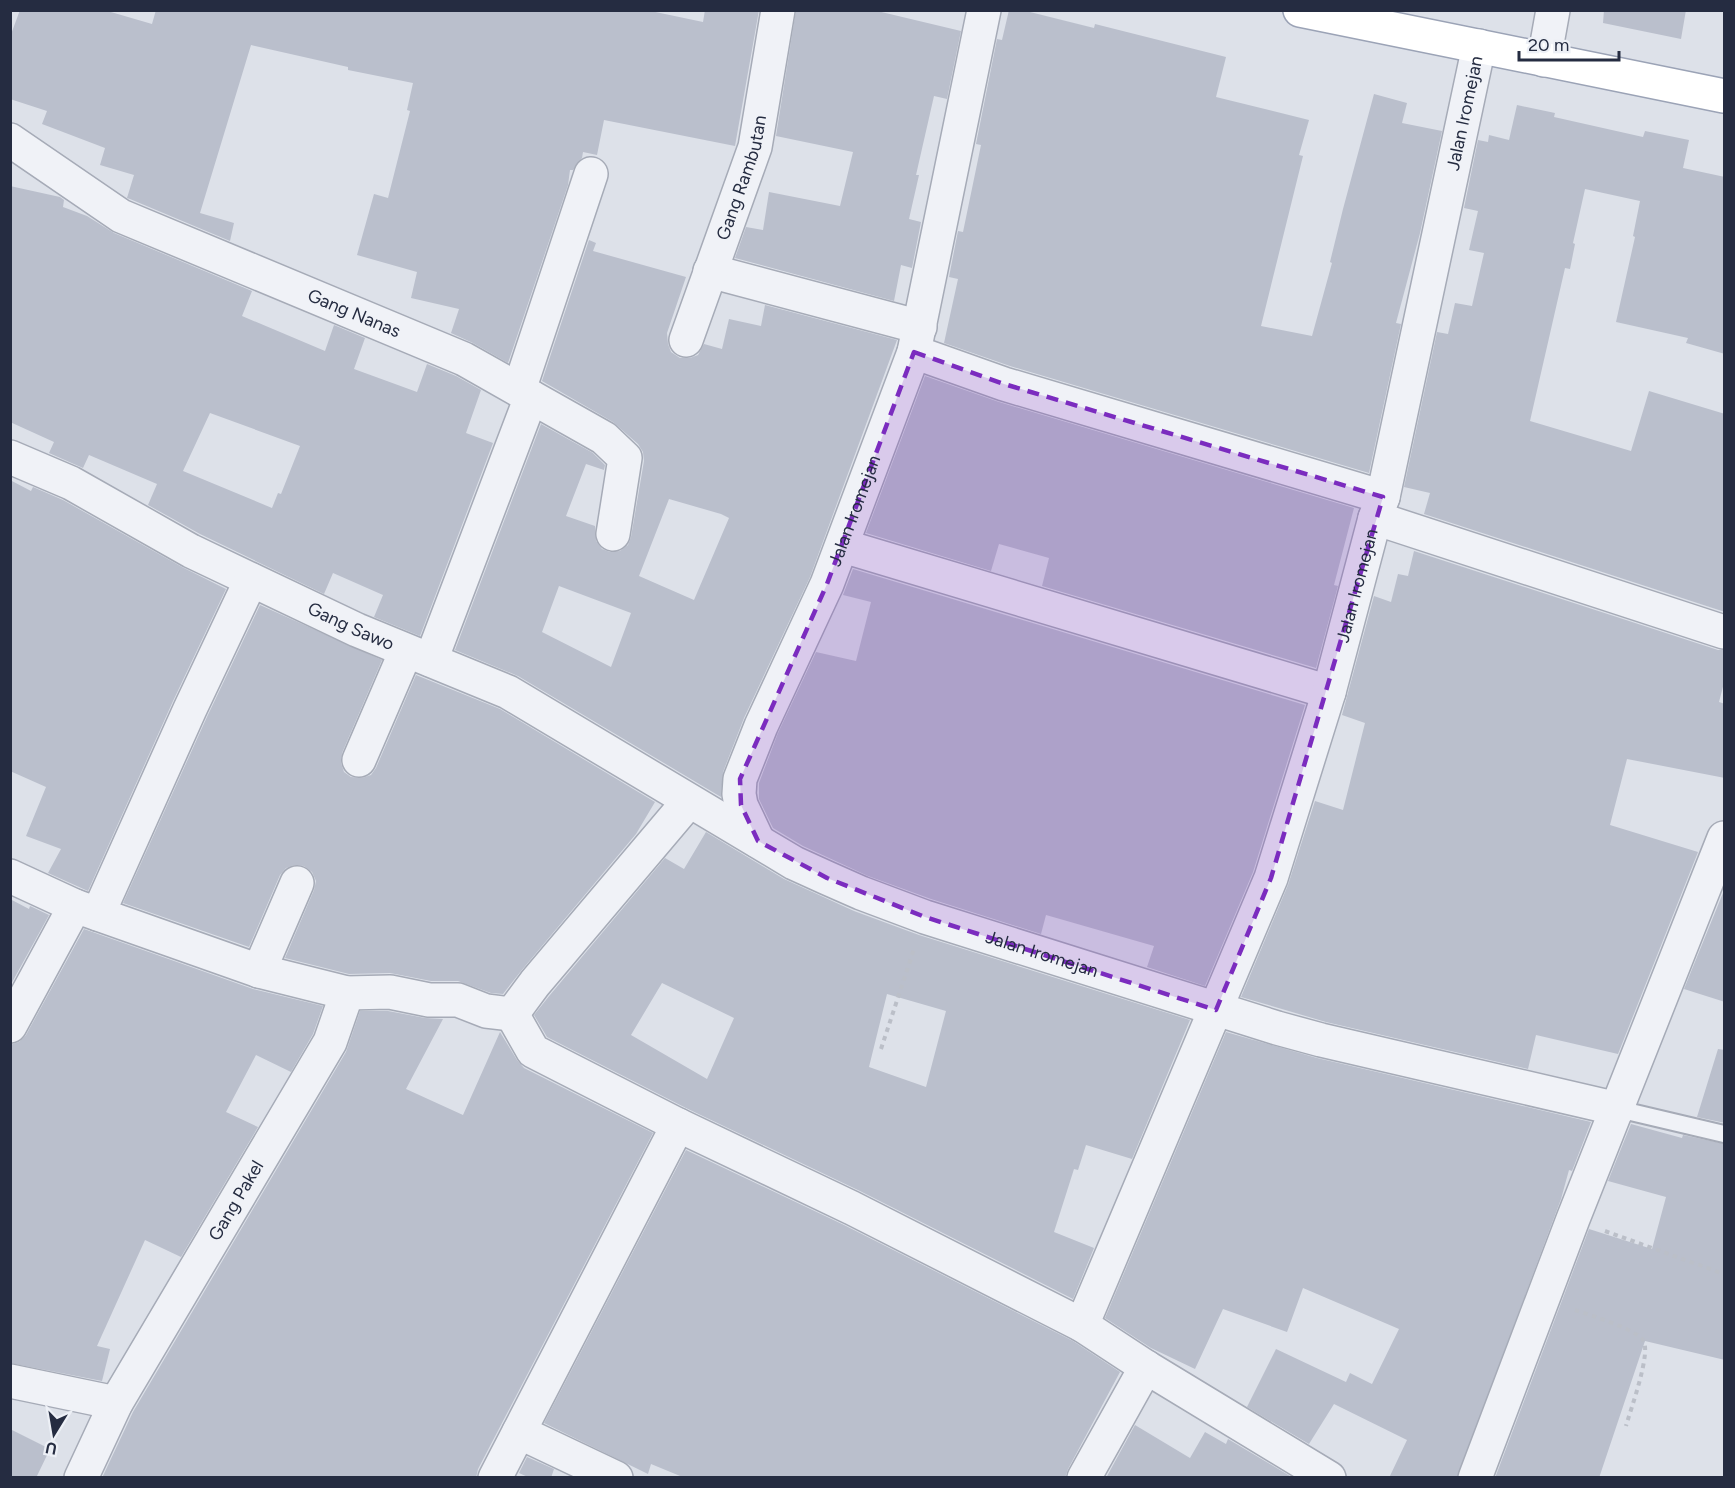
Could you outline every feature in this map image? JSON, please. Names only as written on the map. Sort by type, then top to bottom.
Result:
[{"type":"main road","points":[[1300,10],[1725,96]]},
{"type":"street","name":"Gang Rambutan","points":[[686,340],[755,147],[778,10]]},
{"type":"street","name":"Jalan Iromejan","points":[[984,10],[917,340],[843,546],[761,726],[740,779],[741,805],[758,842],[794,863],[835,881],[925,916],[1216,1010],[1271,878],[1329,692],[1379,508],[1479,46]]},
{"type":"street","points":[[1544,60],[1553,10]]},
{"type":"street","name":"Gang Nanas","points":[[10,140],[121,216],[464,359],[604,438],[625,458],[613,534]]},
{"type":"street","points":[[359,760],[418,656],[525,393],[591,174]]},
{"type":"street","points":[[710,271],[917,340],[1004,384],[1379,508],[1725,632]]},
{"type":"street","name":"Gang Sawo","points":[[10,457],[71,483],[191,551],[251,580],[357,630],[508,692],[758,842]]},
{"type":"street","points":[[843,546],[1329,692]]},
{"type":"street","points":[[10,1026],[86,910],[185,719],[251,580]]},
{"type":"street","points":[[512,1014],[535,983],[689,801]]},
{"type":"street","points":[[1475,1478],[1573,1219],[1725,838]]},
{"type":"street","points":[[10,876],[86,910],[259,971],[347,993],[390,992],[429,1000],[458,1000],[486,1011],[512,1014]]},
{"type":"street","points":[[259,971],[297,884]]},
{"type":"street","name":"Gang Pakel","points":[[81,1478],[116,1403],[330,1041],[347,993]]},
{"type":"street","points":[[1082,1325],[1216,1010],[1321,1040],[1618,1109]]},
{"type":"street","points":[[512,1014],[533,1051],[678,1125],[852,1208],[1082,1325],[1146,1367],[1329,1478]]},
{"type":"street","points":[[495,1478],[678,1125]]},
{"type":"street","points":[[1084,1478],[1146,1367]]},
{"type":"street","points":[[10,1381],[116,1403]]},
{"type":"street","points":[[519,1432],[616,1478]]},
{"type":"lane","points":[[1618,1109],[1725,1134]]},
{"type":"path","points":[[881,1049],[925,916]]},
{"type":"path","points":[[1573,1219],[1725,1274]]},
{"type":"path","points":[[1543,1299],[1601,1319],[1643,1340],[1646,1354],[1626,1426]]},
{"type":"highlighted area","points":[[914,352],[1004,384],[1383,497],[1271,878],[1216,1010],[925,917],[827,878],[758,841],[741,805],[740,779],[827,584]]},
{"type":"building","points":[[20,10],[104,10],[152,24],[156,10],[646,10],[703,22],[705,10],[759,10],[735,146],[604,120],[597,155],[583,152],[582,158],[573,170],[570,170],[568,185],[508,363],[451,333],[459,309],[411,298],[417,272],[357,255],[374,194],[388,198],[410,111],[407,110],[413,83],[348,70],[348,67],[251,45],[200,213],[234,223],[230,241],[127,198],[134,175],[100,165],[105,148],[42,124],[47,111],[10,99],[10,37]]},
{"type":"building","points":[[796,10],[873,10],[961,31],[947,99],[934,96],[916,175],[919,175],[909,219],[921,222],[912,268],[901,265],[894,301],[735,258],[746,227],[763,230],[769,192],[840,206],[853,152],[776,136]]},
{"type":"building","points":[[1009,10],[1022,10],[1094,28],[1095,24],[1226,57],[1216,97],[1309,120],[1299,155],[1303,156],[1261,326],[1312,336],[1374,94],[1407,103],[1402,123],[1442,131],[1420,233],[1396,323],[1401,324],[1369,473],[1010,366],[944,343],[958,279],[949,277],[958,231],[963,232],[981,145],[976,144],[997,39],[1002,40]]},
{"type":"building","points":[[1604,10],[1686,10],[1681,39],[1603,23]]},
{"type":"building","points":[[1517,105],[1555,113],[1554,117],[1643,137],[1645,131],[1689,140],[1683,168],[1725,177],[1725,354],[1686,343],[1688,338],[1616,322],[1635,237],[1633,236],[1640,201],[1585,189],[1573,243],[1575,244],[1570,269],[1565,268],[1530,421],[1631,451],[1649,391],[1725,414],[1725,612],[1424,514],[1430,493],[1404,487],[1437,332],[1448,334],[1455,303],[1472,306],[1484,253],[1469,250],[1478,211],[1464,208],[1478,140],[1488,142],[1489,135],[1509,140]]},
{"type":"building","points":[[10,186],[60,197],[64,200],[63,207],[87,216],[114,233],[252,291],[242,316],[325,351],[334,325],[365,338],[354,369],[417,392],[427,364],[456,376],[481,390],[466,433],[493,443],[420,636],[374,617],[383,595],[333,573],[324,594],[200,534],[148,505],[157,484],[89,455],[83,468],[49,453],[54,442],[10,422]],"holes":[[[210,413],[300,446],[281,494],[278,493],[272,508],[183,471]]]},
{"type":"building","points":[[589,240],[596,243],[593,251],[686,277],[667,333],[671,352],[680,358],[698,355],[704,344],[722,349],[729,319],[761,326],[765,305],[897,340],[810,577],[744,718],[723,772],[721,797],[518,676],[455,650],[541,424],[593,453],[605,465],[604,470],[586,464],[566,516],[595,526],[596,541],[602,549],[610,552],[620,551],[628,545],[631,537],[644,461],[643,452],[638,444],[613,422],[542,381]],"holes":[[[669,499],[729,518],[694,600],[639,576]],[[559,586],[631,613],[611,667],[542,632]]]},
{"type":"building","points":[[925,376],[999,402],[1354,508],[1334,585],[1338,586],[1316,668],[1042,586],[1049,558],[999,544],[991,571],[866,533]]},
{"type":"building","points":[[10,480],[31,491],[33,487],[63,500],[226,589],[88,891],[48,873],[61,849],[26,836],[46,787],[10,771]]},
{"type":"building","points":[[1414,551],[1718,650],[1725,650],[1725,679],[1719,702],[1725,704],[1725,778],[1627,759],[1610,825],[1698,852],[1618,1054],[1536,1035],[1528,1069],[1326,1022],[1241,997],[1288,885],[1315,801],[1343,810],[1365,723],[1342,715],[1374,596],[1391,602],[1398,574],[1408,576]]},
{"type":"building","points":[[853,569],[1305,705],[1253,872],[1205,986],[1147,967],[1154,946],[1046,915],[1041,934],[868,876],[803,846],[773,828],[759,799],[759,783],[778,733],[816,652],[856,661],[871,602],[843,595]]},
{"type":"building","points":[[260,605],[382,660],[342,753],[341,763],[344,772],[351,777],[362,778],[371,775],[376,768],[416,675],[500,709],[655,802],[636,834],[503,994],[491,993],[458,981],[431,981],[390,973],[349,974],[285,958],[316,881],[312,872],[304,866],[294,865],[286,868],[280,875],[249,947],[123,903]]},
{"type":"building","points":[[706,832],[784,879],[854,911],[919,935],[1190,1020],[1132,1159],[1086,1145],[1078,1170],[1074,1169],[1054,1232],[1094,1248],[1073,1299],[547,1037],[534,1015],[550,995],[665,858],[684,869]],"holes":[[[662,983],[734,1018],[707,1079],[631,1035]],[[887,994],[946,1011],[926,1087],[869,1067]]]},
{"type":"building","points":[[1725,888],[1725,1002],[1684,989]]},
{"type":"building","points":[[10,899],[29,909],[30,906],[49,915],[10,986]]},
{"type":"building","points":[[84,929],[253,989],[323,1006],[313,1034],[291,1072],[256,1055],[226,1112],[258,1127],[181,1257],[145,1240],[97,1346],[110,1349],[102,1381],[10,1363],[10,1045],[19,1042],[26,1035]]},
{"type":"building","points":[[360,1011],[388,1011],[443,1019],[406,1089],[463,1115],[500,1032],[524,1068],[653,1133],[478,1469],[476,1478],[102,1478],[133,1412],[346,1052]]},
{"type":"building","points":[[1226,1032],[1317,1058],[1591,1122],[1572,1171],[1569,1170],[1561,1199],[1457,1478],[1389,1478],[1407,1440],[1334,1404],[1309,1444],[1247,1407],[1276,1349],[1346,1382],[1350,1373],[1372,1384],[1399,1329],[1303,1288],[1287,1332],[1223,1309],[1195,1369],[1151,1348],[1105,1318]]},
{"type":"building","points":[[1718,1049],[1725,1050],[1725,1123],[1697,1117]]},
{"type":"building","points":[[1631,1124],[1682,1138],[1683,1135],[1725,1144],[1725,1360],[1645,1341],[1599,1478],[1495,1478],[1589,1229],[1652,1249],[1666,1197],[1608,1181]]},
{"type":"building","points":[[686,1150],[844,1225],[1073,1341],[1120,1372],[1065,1478],[685,1478],[651,1464],[648,1474],[544,1423]]},
{"type":"building","points":[[1135,1425],[1190,1458],[1205,1432],[1226,1444],[1228,1439],[1290,1476],[1289,1478],[1106,1478]]},
{"type":"building","points":[[10,1429],[50,1449],[36,1478],[10,1478]]},
{"type":"building","points":[[527,1457],[554,1469],[551,1478],[530,1478],[519,1473]]}]
